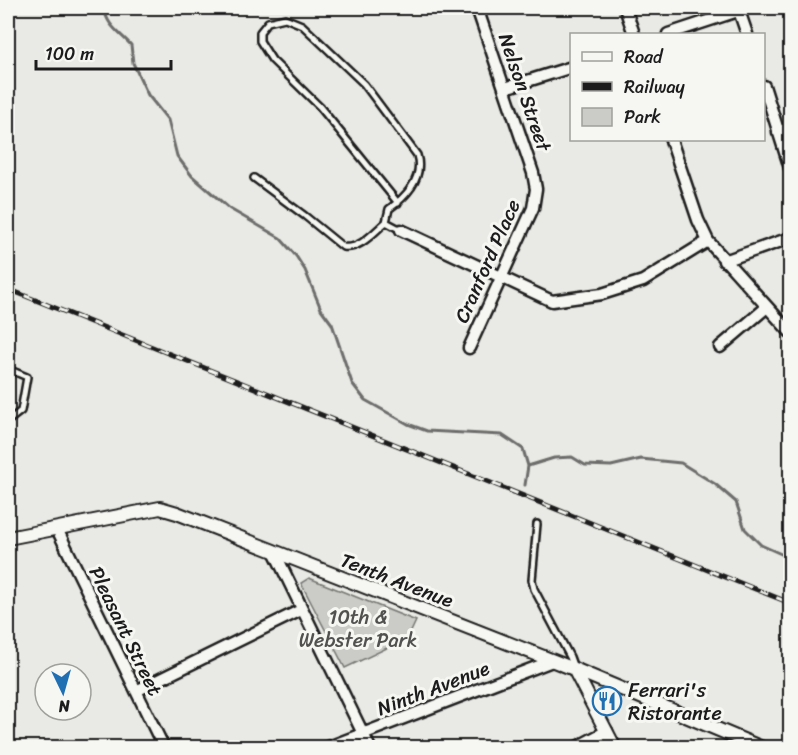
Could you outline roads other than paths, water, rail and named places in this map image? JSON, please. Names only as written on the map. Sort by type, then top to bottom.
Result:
[{"type":"street","name":"Nelson Street","points":[[477,8],[533,172],[536,189]]},
{"type":"street","points":[[625,8],[634,33]]},
{"type":"street","points":[[671,33],[742,8],[747,33]]},
{"type":"street","points":[[505,88],[570,68]]},
{"type":"street","points":[[765,89],[790,168]]},
{"type":"street","points":[[778,132],[790,128]]},
{"type":"street","points":[[670,141],[708,242],[790,332]]},
{"type":"street","name":"Cranford Place","points":[[468,348],[533,208],[536,189]]},
{"type":"street","points":[[401,230],[552,301],[602,294],[643,281],[708,242]]},
{"type":"street","points":[[724,261],[790,238]]},
{"type":"street","points":[[720,347],[767,307]]},
{"type":"street","name":"Tenth Avenue","points":[[8,538],[160,508],[574,669],[762,747]]},
{"type":"street","name":"Pleasant Street","points":[[57,529],[164,747]]},
{"type":"street","points":[[275,553],[370,747]]},
{"type":"street","points":[[136,692],[301,610]]},
{"type":"street","name":"Ninth Avenue","points":[[326,747],[552,661]]},
{"type":"street","points":[[574,669],[615,747]]},
{"type":"street","points":[[575,747],[607,731]]},
{"type":"lane","points":[[254,178],[343,247],[351,248],[357,246],[386,222],[389,209],[398,203],[418,178],[420,166],[417,155],[364,84],[302,25],[285,18],[268,22],[260,32],[260,41],[272,60],[320,107],[398,203]]},
{"type":"lane","points":[[386,222],[401,230]]},
{"type":"lane","points":[[8,369],[27,377],[21,411],[8,420]]},
{"type":"lane","points":[[537,524],[532,580],[534,589],[574,669]]},
{"type":"waterway","points":[[104,8],[111,24],[131,45],[133,63],[148,95],[168,120],[177,156],[192,176],[230,209],[280,238],[296,256],[305,270],[321,309],[332,324],[352,383],[365,400],[408,424],[427,431],[502,435],[523,449],[528,466],[554,458],[572,457],[585,465],[611,466],[641,459],[681,463],[715,484],[736,502],[745,529],[761,545],[790,558]]},
{"type":"waterway","points":[[525,485],[528,466]]},
{"type":"railway","points":[[8,12],[14,8]]},
{"type":"railway","points":[[8,289],[790,603]]},
{"type":"place","name":"Ferrari's Ristorante","points":[[607,701]]},
{"type":"park label","name":"10th & Webster Park","points":[[358,628]]}]
